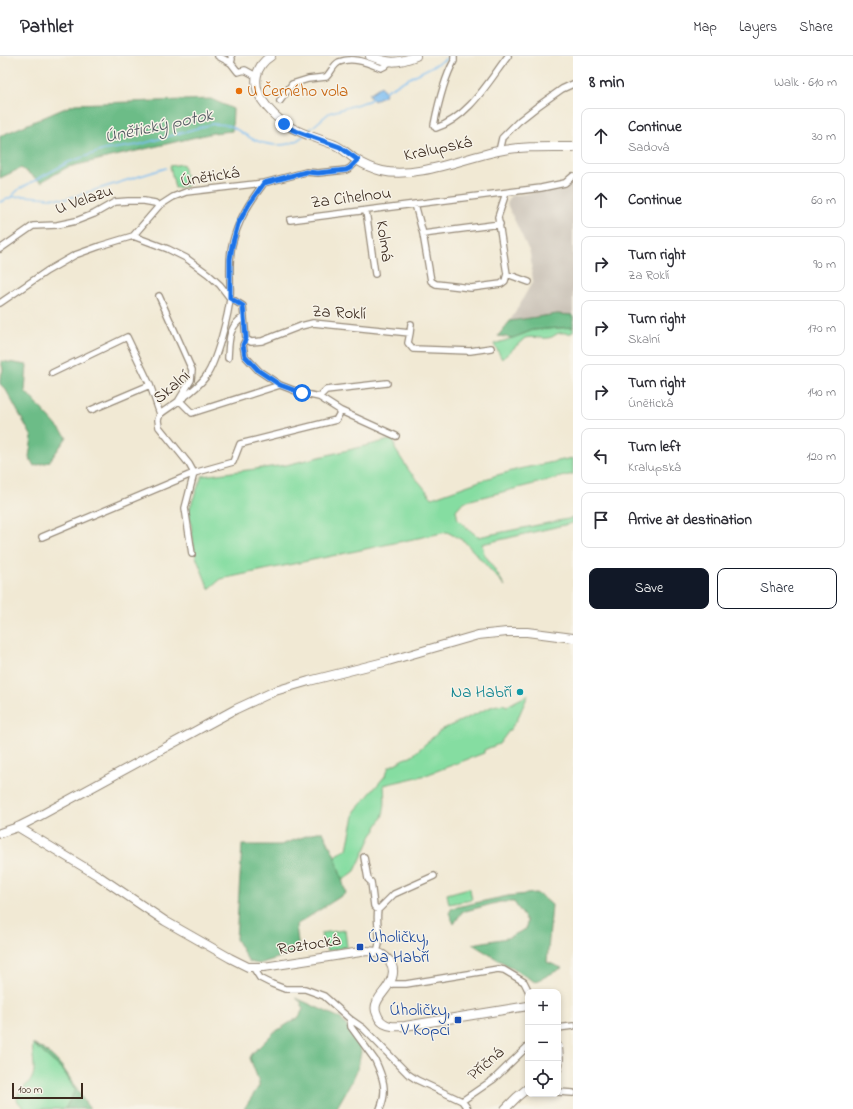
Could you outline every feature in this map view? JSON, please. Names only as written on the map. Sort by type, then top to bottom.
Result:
[{"type":"street","points":[[218,56],[231,63],[238,72],[245,70],[256,76],[261,66],[271,56]]},
{"type":"street","points":[[231,56],[231,63]]},
{"type":"street","points":[[370,56],[389,62],[405,61],[416,56]]},
{"type":"street","points":[[454,56],[454,61],[450,68],[434,125],[436,128],[453,120],[468,107],[508,56]]},
{"type":"street","points":[[280,101],[292,84],[308,79],[326,77],[336,64],[342,60],[355,58],[361,59],[381,68],[389,62]]},
{"type":"street","name":"Kralupská","points":[[256,76],[257,91],[266,106],[279,120],[293,130],[340,147],[358,160],[382,171],[401,173],[426,169],[499,151],[520,148],[573,147]]},
{"type":"street","points":[[499,151],[502,138],[519,121],[562,89],[573,84]]},
{"type":"street","name":"Únětická","points":[[132,236],[159,206],[173,197],[186,192],[264,183],[306,172],[318,173],[346,170],[358,160]]},
{"type":"street","name":"Za Cihelnou","points":[[290,220],[506,194],[565,183],[573,176]]},
{"type":"street","name":"Skalní","points":[[194,473],[189,464],[159,427],[158,420],[160,414],[190,393],[208,374],[220,344],[230,298],[230,259],[238,224],[249,204],[264,183]]},
{"type":"street","points":[[506,194],[498,217],[507,274],[529,282]]},
{"type":"street","name":"U Velazu","points":[[0,249],[33,226],[57,225],[76,221],[94,214],[115,202],[128,201],[155,203],[159,206]]},
{"type":"street","name":"Za Cihelnou","points":[[415,204],[423,234],[431,281],[436,284],[471,288],[501,284],[506,281],[507,274]]},
{"type":"street","name":"Kolmá","points":[[366,211],[375,274]]},
{"type":"street","points":[[423,234],[500,224]]},
{"type":"street","points":[[0,303],[47,271],[75,255],[132,236],[168,249],[186,258],[208,274],[220,285],[230,298],[243,306],[246,338],[243,345],[245,356],[259,371],[280,385],[319,397],[341,411],[396,436]]},
{"type":"street","points":[[159,296],[192,370],[191,380],[179,400],[192,413],[280,385]]},
{"type":"street","points":[[228,358],[230,337],[233,327],[244,317]]},
{"type":"street","name":"Za Roklí","points":[[246,338],[251,342],[262,341],[313,323],[410,333]]},
{"type":"street","points":[[411,324],[408,344],[413,349],[470,350],[491,348]]},
{"type":"street","points":[[52,374],[127,337],[150,386],[160,414]]},
{"type":"street","points":[[319,397],[326,390],[386,383]]},
{"type":"street","points":[[91,410],[150,386]]},
{"type":"street","points":[[42,537],[194,473],[233,462],[240,444],[336,420],[341,411]]},
{"type":"street","points":[[192,554],[185,508],[194,473]]},
{"type":"street","points":[[0,834],[18,827],[236,709],[275,692],[309,681],[388,662],[478,635],[507,632],[527,632],[573,638]]},
{"type":"street","name":"Roztocká","points":[[18,827],[97,875],[165,920],[248,967],[264,968],[361,952],[377,952]]},
{"type":"street","points":[[364,857],[368,879],[371,882],[374,906],[378,910]]},
{"type":"street","points":[[434,876],[394,894],[378,910],[377,915],[380,944],[377,952],[385,956],[391,964],[393,974],[390,984],[378,999],[376,1008],[381,1021],[394,1027],[525,1006]]},
{"type":"street","points":[[254,967],[260,978],[272,984],[285,989],[305,989],[324,996],[350,1019],[363,1028],[408,1074],[417,1080],[462,1101],[468,1109]]},
{"type":"street","points":[[390,984],[406,984],[498,969],[504,970],[524,982],[528,989]]},
{"type":"street","points":[[350,1019],[351,1026],[378,1066],[385,1091],[380,1109]]},
{"type":"street","points":[[561,1028],[573,1026]]},
{"type":"street","name":"Příčná","points":[[462,1101],[490,1083],[525,1049]]},
{"type":"street","points":[[505,1109],[525,1090]]},
{"type":"street","points":[[561,1092],[573,1093]]},
{"type":"shaded area","points":[[573,179],[573,315],[557,314],[510,321],[533,281],[530,253],[507,204],[511,196],[562,188]]},
{"type":"green space","points":[[211,99],[233,109],[232,131],[213,133],[68,167],[41,182],[21,168],[0,178],[0,136],[75,104]]},
{"type":"green space","points":[[183,164],[187,186],[175,188],[170,166]]},
{"type":"green space","points":[[557,314],[573,315],[573,327],[533,330],[513,338],[498,336],[510,321]]},
{"type":"green space","points":[[573,327],[573,332],[570,333],[559,333],[548,338],[525,338],[502,359],[494,344],[533,330]]},
{"type":"green space","points":[[1,361],[27,365],[25,391],[67,437],[49,462],[34,466],[29,457],[32,437],[6,390],[0,384],[0,378],[3,370]]},
{"type":"green space","points":[[394,439],[395,449],[410,472],[432,498],[494,476],[519,469],[573,458],[573,474],[463,502],[456,510],[458,520],[478,537],[573,518],[573,523],[482,544],[484,553],[505,586],[464,541],[447,532],[221,579],[209,589],[195,554],[189,510],[202,476],[286,465]]},
{"type":"green space","points":[[528,695],[517,720],[499,744],[484,750],[484,753],[426,775],[384,785],[384,812],[380,822],[376,827],[376,830],[372,835],[355,871],[342,881],[335,856],[347,849],[355,811],[385,776],[389,767],[414,754],[441,730],[493,706],[503,704],[507,706]]},
{"type":"green space","points":[[317,832],[323,832],[335,856],[346,893],[296,925],[299,951],[259,964],[249,962],[236,939],[242,845],[281,845]]},
{"type":"green space","points":[[469,888],[472,900],[449,904],[447,894]]},
{"type":"green space","points":[[536,893],[552,905],[547,962],[562,968],[535,982],[472,944],[507,938],[526,929],[527,921],[514,902],[500,902],[462,912],[454,924],[449,913],[452,908],[508,896]]},
{"type":"green space","points":[[345,930],[347,947],[327,951],[326,947],[323,947],[321,933]]},
{"type":"green space","points":[[296,998],[340,1018],[359,1041],[361,1052],[357,1070],[352,1081],[336,1109],[244,1109],[259,1086],[259,1082],[250,1058],[252,1054],[273,1033],[299,1017],[303,1009],[301,1002]]},
{"type":"green space","points":[[33,1044],[63,1070],[76,1090],[65,1109],[27,1109],[18,1102],[18,1095],[32,1078],[34,1066]]},
{"type":"green space","points":[[33,1044],[44,1050],[60,1064],[90,1109],[65,1109],[75,1090],[63,1070]]},
{"type":"water","points":[[381,86],[386,94],[374,101],[369,94]]},
{"type":"waterway","name":"Únětický potok","points":[[384,92],[451,56]]},
{"type":"waterway","name":"Únětický potok","points":[[307,132],[329,113],[368,101],[373,98]]},
{"type":"waterway","name":"Únětický potok","points":[[0,202],[10,198],[19,189],[69,162],[104,150],[138,145],[212,124],[224,124],[231,126],[247,136],[268,144],[283,145],[303,136]]},
{"type":"waterway","points":[[11,197],[24,196],[66,199],[166,168]]},
{"type":"place","name":"U Černého vola","points":[[239,91]]},
{"type":"place","name":"Na Habří","points":[[520,692]]},
{"type":"place","name":"Úholičky, Na Habří","points":[[360,947]]},
{"type":"place","name":"Úholičky, V Kopci","points":[[458,1020]]},
{"type":"route","points":[[284,124],[293,130],[340,147],[358,160],[346,170],[318,173],[306,172],[278,178],[264,183],[249,204],[238,224],[232,246],[230,259],[230,298],[243,306],[246,338],[243,345],[245,356],[259,371],[280,385],[302,393]]}]
